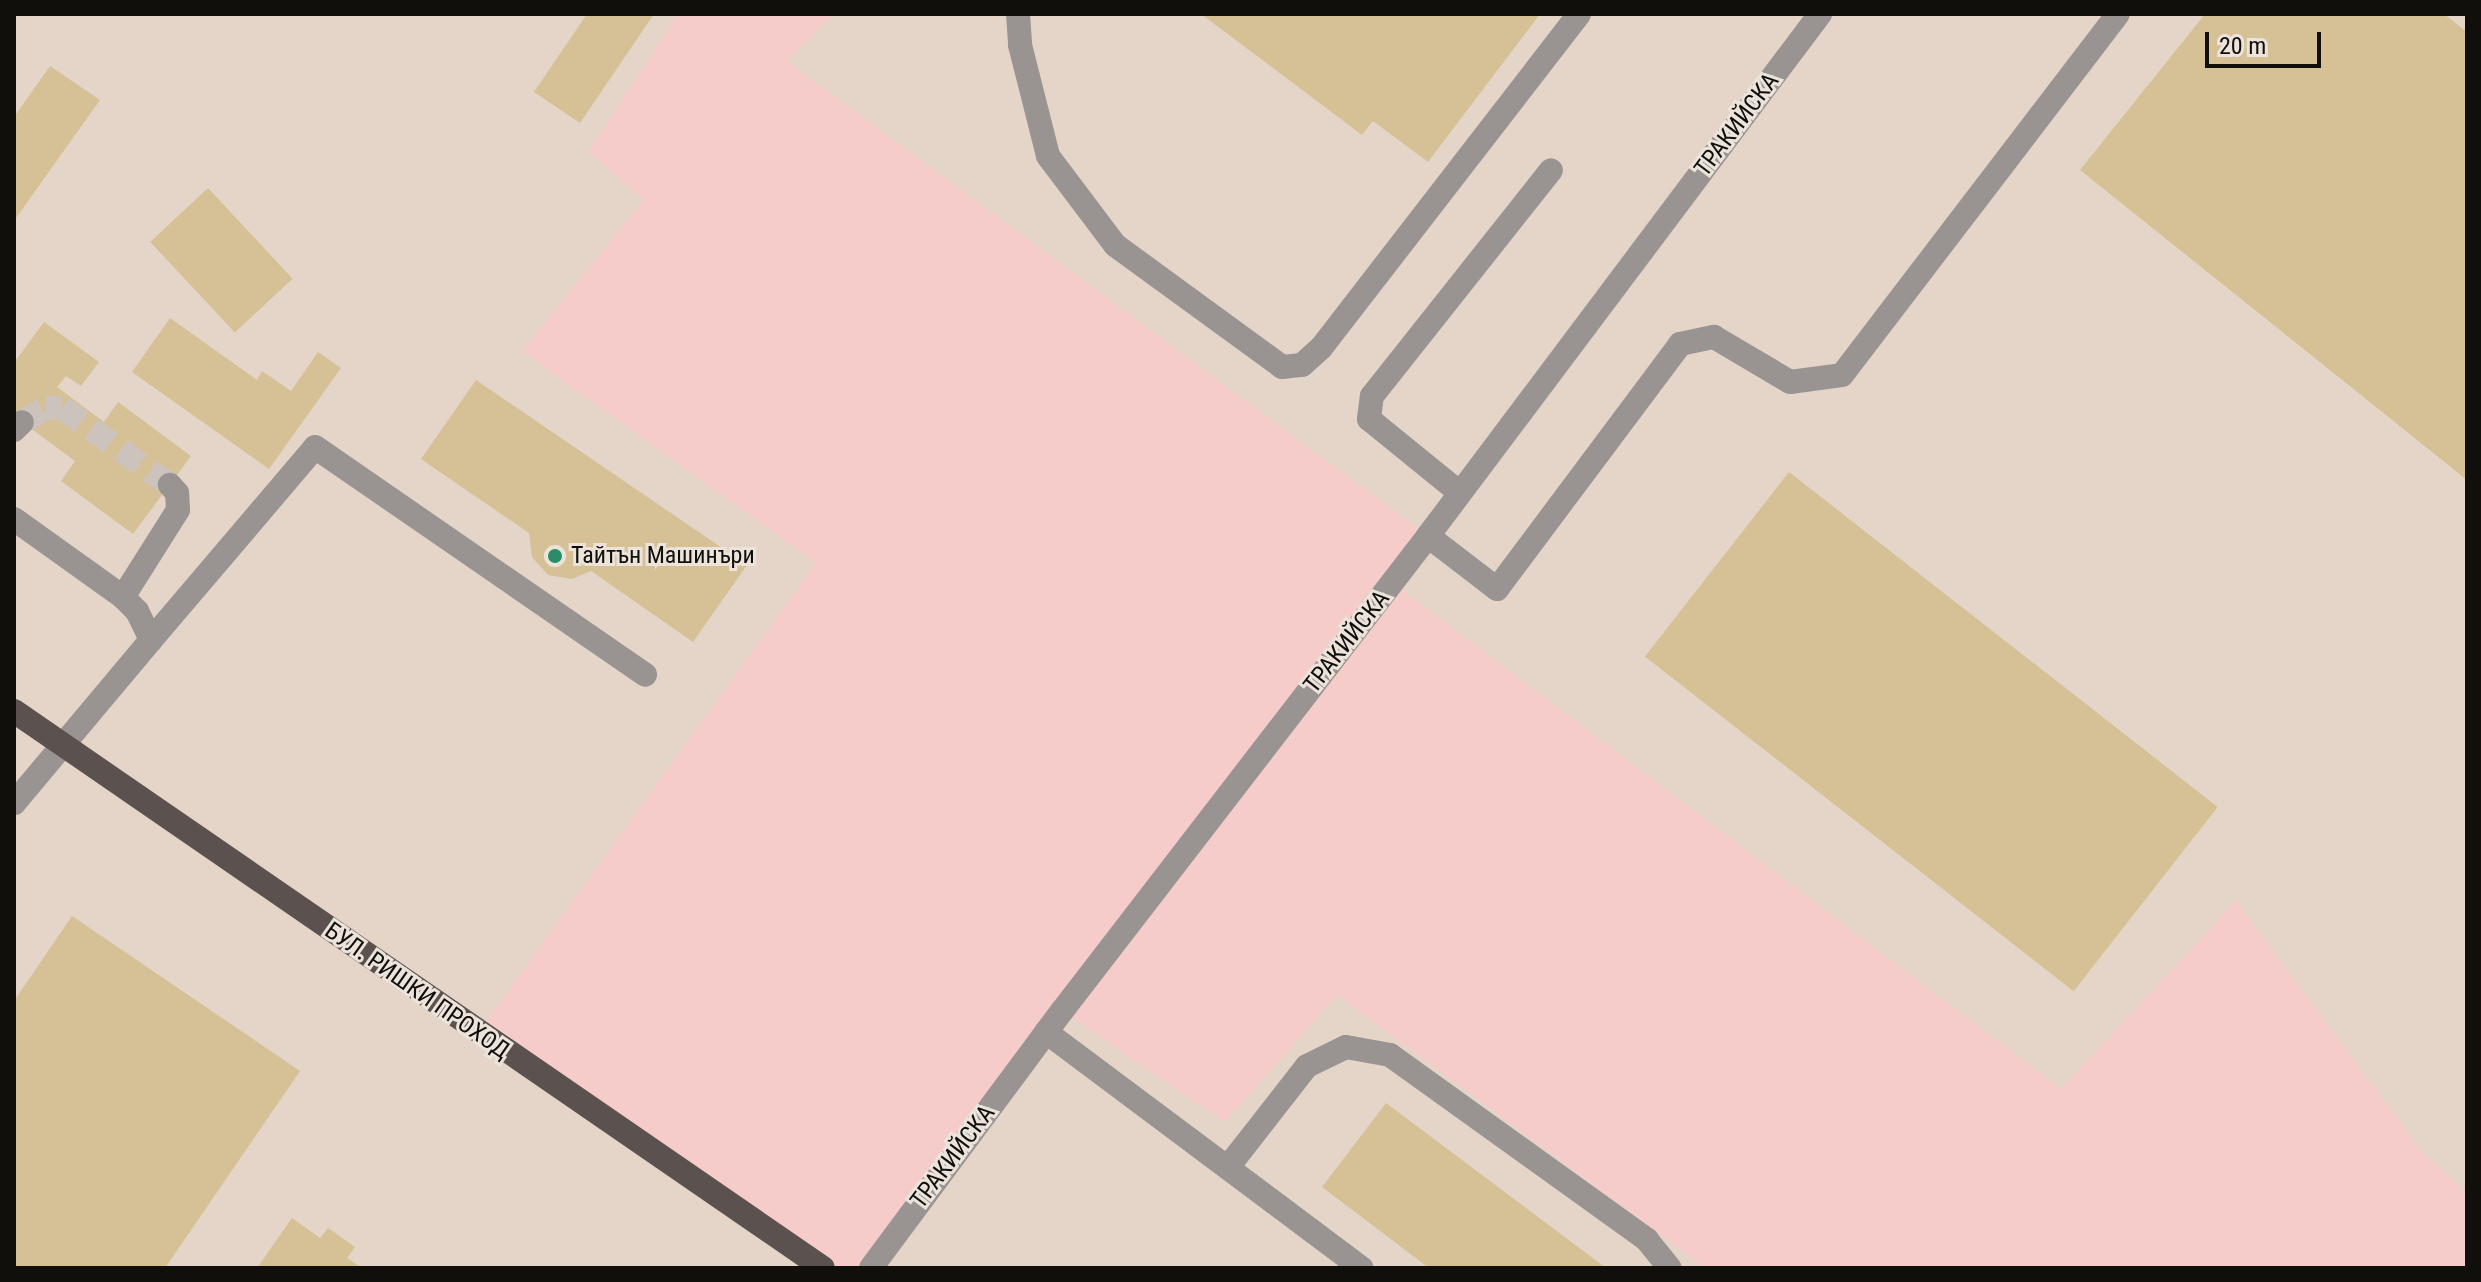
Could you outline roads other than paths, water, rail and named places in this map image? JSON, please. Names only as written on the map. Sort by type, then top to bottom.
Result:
[{"type":"main road","name":"БУЛ. РИШКИ ПРОХОД","points":[[14,711],[823,1268]]},
{"type":"street","points":[[1018,14],[1020,45],[1048,156],[1115,245],[1282,367],[1302,365],[1321,348],[1579,14]]},
{"type":"street","name":"ТРАКИЙСКА","points":[[871,1268],[1046,1032],[1428,536],[1820,14]]},
{"type":"street","points":[[1428,536],[1497,589],[1680,344],[1714,337],[1790,382],[1842,375],[2118,14]]},
{"type":"street","points":[[1460,493],[1369,419],[1372,396],[1551,170]]},
{"type":"street","points":[[14,803],[315,447],[645,675]]},
{"type":"street","points":[[123,597],[178,510],[177,493],[170,485]]},
{"type":"street","points":[[14,519],[123,597],[137,611],[151,640]]},
{"type":"street","points":[[1046,1032],[1362,1268]]},
{"type":"street","points":[[1228,1167],[1307,1066],[1346,1047],[1390,1055],[1647,1240],[1670,1268]]},
{"type":"tunnel","points":[[22,422],[46,408],[62,408],[170,485]]},
{"type":"place","name":"Тайтън Машинъри","points":[[555,556]]}]
